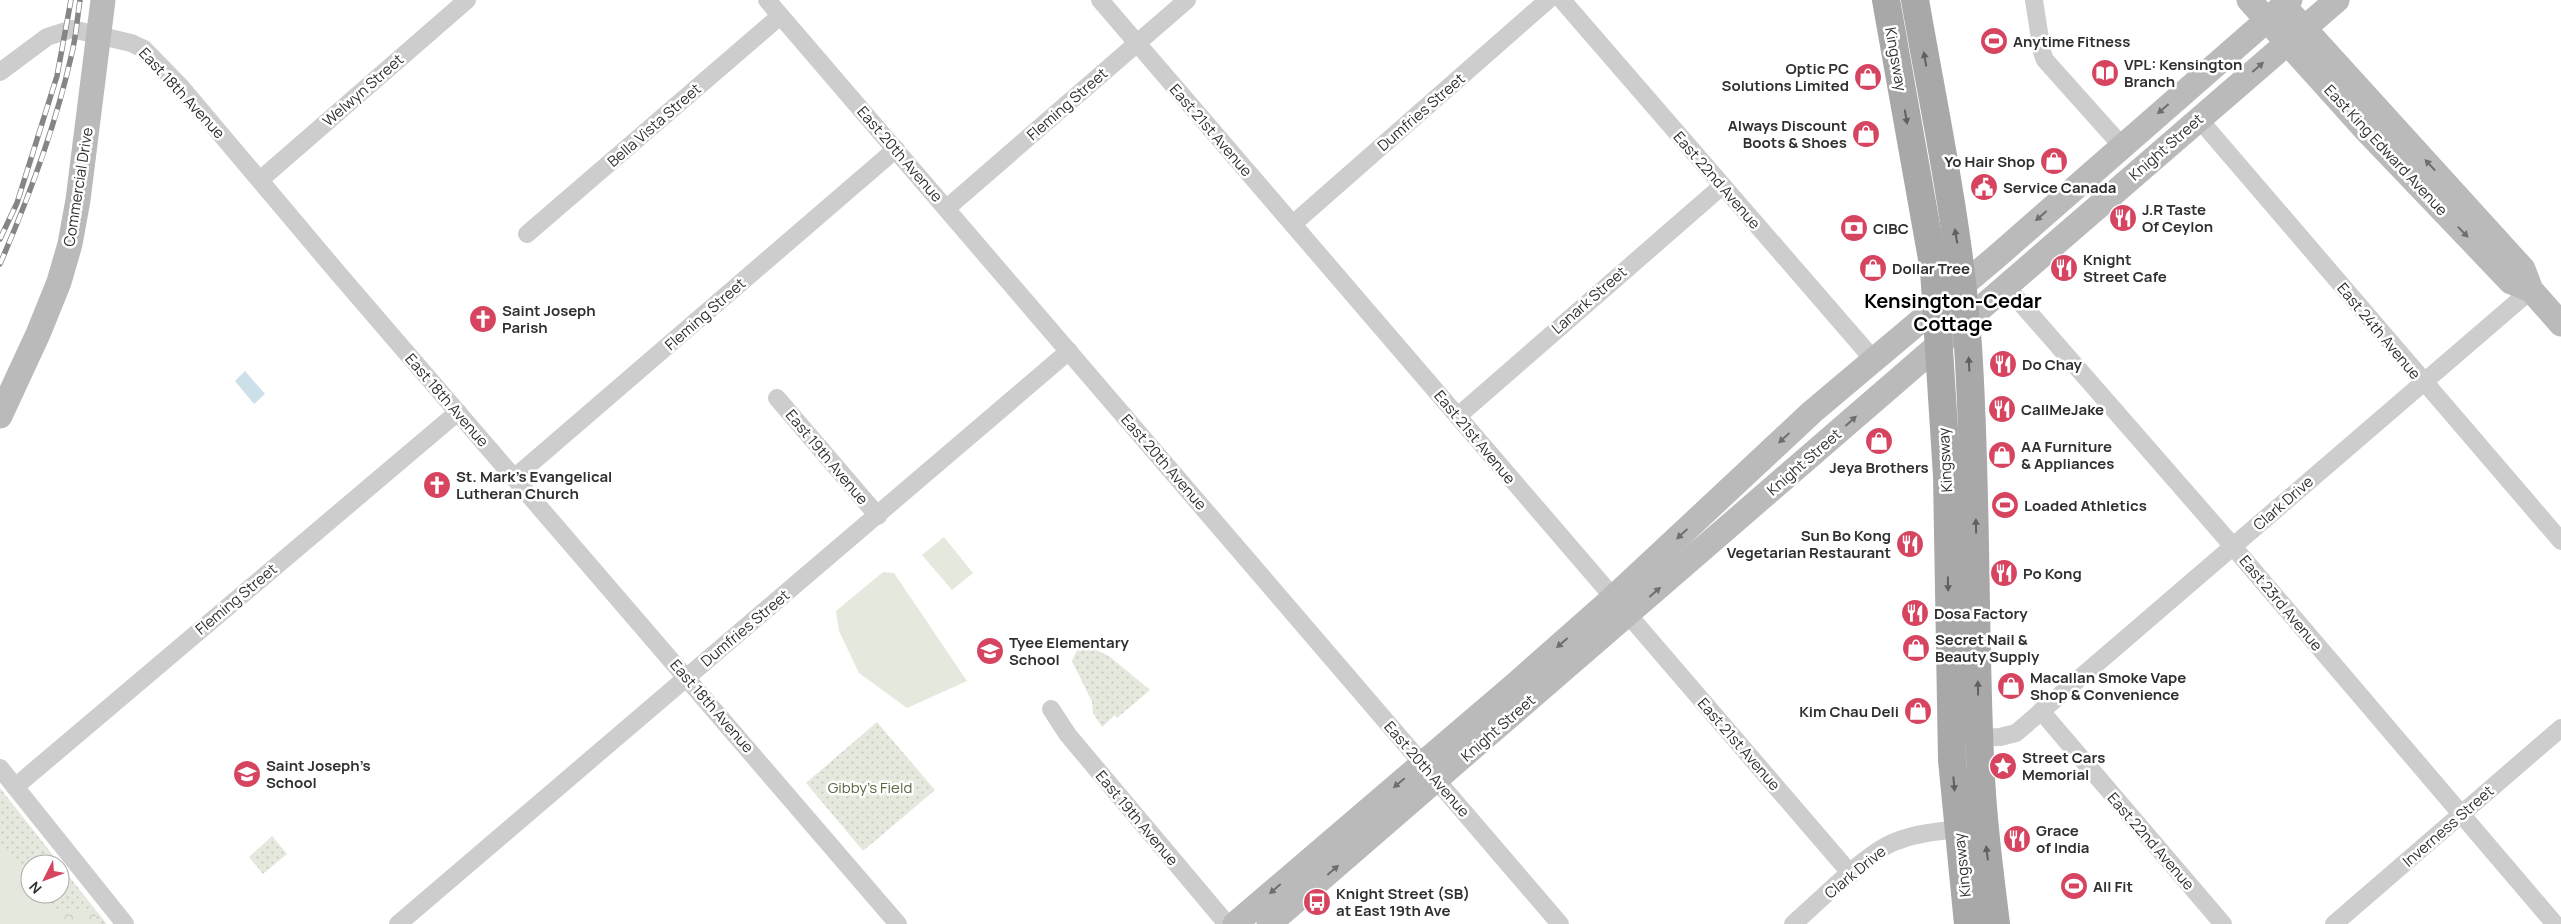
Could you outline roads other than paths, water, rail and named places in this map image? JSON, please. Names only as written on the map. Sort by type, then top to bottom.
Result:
[{"type":"main road","name":"Commercial Drive","points":[[0,416],[38,334],[59,282],[70,244],[78,200],[103,0]]},
{"type":"main road","name":"Kingsway","points":[[1886,0],[1934,270],[1946,476],[1951,738],[1968,924]]},
{"type":"main road","name":"Kingsway","points":[[1915,0],[1962,284],[1966,319],[1975,474],[1979,737],[1984,827],[1996,924]]},
{"type":"main road","name":"East King Edward Avenue","points":[[2249,0],[2280,6],[2295,35],[2523,268],[2532,290],[2561,324]]},
{"type":"main road","name":"Knight Street","points":[[1269,924],[1430,772],[1621,607],[1939,343],[2337,0]]},
{"type":"main road","name":"Knight Street","points":[[1621,607],[1812,412],[2122,146],[2280,6]]},
{"type":"main road","name":"Knight Street","points":[[1234,924],[1430,772]]},
{"type":"street","name":"Welwyn Street","points":[[260,180],[467,0]]},
{"type":"street","name":"East 20th Avenue","points":[[767,0],[1560,924]]},
{"type":"street","name":"East 21st Avenue","points":[[1100,0],[1851,874]]},
{"type":"street","name":"Fleming Street","points":[[947,208],[1186,0]]},
{"type":"street","name":"Dumfries Street","points":[[1293,224],[1548,0]]},
{"type":"street","name":"East 22nd Avenue","points":[[1562,0],[1873,359]]},
{"type":"street","points":[[2034,0],[2042,52],[2045,60],[2122,146]]},
{"type":"street","name":"Bella Vista Street","points":[[527,234],[780,16]]},
{"type":"street","name":"East 18th Avenue","points":[[0,72],[47,37],[72,28],[131,43],[144,50],[181,87],[898,924]]},
{"type":"street","name":"East 24th Avenue","points":[[2199,119],[2561,541]]},
{"type":"street","name":"Fleming Street","points":[[514,478],[896,149]]},
{"type":"street","name":"Lanark Street","points":[[1458,416],[1722,186]]},
{"type":"street","name":"East 23rd Avenue","points":[[2005,285],[2232,546],[2555,924]]},
{"type":"street","name":"Clark Drive","points":[[1951,738],[2012,735],[2532,290]]},
{"type":"street","name":"Dumfries Street","points":[[398,924],[1069,351]]},
{"type":"street","name":"East 19th Avenue","points":[[777,398],[878,516]]},
{"type":"street","name":"Fleming Street","points":[[15,787],[458,412]]},
{"type":"street","name":"East 19th Avenue","points":[[1051,708],[1068,735],[1227,924]]},
{"type":"street","name":"East 22nd Avenue","points":[[2041,711],[2223,924]]},
{"type":"street","name":"Inverness Street","points":[[2334,924],[2561,728]]},
{"type":"street","points":[[0,768],[125,924]]},
{"type":"street","name":"Clark Drive","points":[[1793,924],[1877,851],[1897,841],[1929,832],[1984,827]]},
{"type":"water","points":[[245,371],[265,394],[254,404],[235,381]]},
{"type":"railway","points":[[0,239],[17,203],[57,76],[71,0]]},
{"type":"railway","points":[[0,264],[31,188],[65,84],[73,50],[80,0]]},
{"type":"place","name":"Anytime Fitness","points":[[1994,41]]},
{"type":"place","name":"VPL: Kensington Branch","points":[[2105,73]]},
{"type":"place","name":"Optic PC Solutions Limited","points":[[1868,77]]},
{"type":"place","name":"Always Discount Boots & Shoes","points":[[1866,134]]},
{"type":"place","name":"Yo Hair Shop","points":[[2054,161]]},
{"type":"place","name":"Service Canada","points":[[1984,187]]},
{"type":"place","name":"J.R Taste Of Ceylon","points":[[2123,218]]},
{"type":"place","name":"CIBC","points":[[1854,228]]},
{"type":"place","name":"Dollar Tree","points":[[1873,268]]},
{"type":"place","name":"Knight Street Cafe","points":[[2064,268]]},
{"type":"place","name":"Saint Joseph Parish","points":[[483,319]]},
{"type":"place","name":"Do Chay","points":[[2003,364]]},
{"type":"place","name":"CallMeJake","points":[[2002,409]]},
{"type":"place","name":"Jeya Brothers","points":[[1879,441]]},
{"type":"place","name":"AA Furniture & Appliances","points":[[2002,455]]},
{"type":"place","name":"St. Mark's Evangelical Lutheran Church","points":[[437,485]]},
{"type":"place","name":"Loaded Athletics","points":[[2005,505]]},
{"type":"place","name":"Sun Bo Kong Vegetarian Restaurant","points":[[1910,544]]},
{"type":"place","name":"Po Kong","points":[[2004,573]]},
{"type":"place","name":"Dosa Factory","points":[[1915,613]]},
{"type":"place","name":"Secret Nail & Beauty Supply","points":[[1916,648]]},
{"type":"place","name":"Tyee Elementary School","points":[[990,651]]},
{"type":"place","name":"Macallan Smoke Vape Shop & Convenience","points":[[2011,686]]},
{"type":"place","name":"Kim Chau Deli","points":[[1918,711]]},
{"type":"place","name":"Street Cars Memorial","points":[[2003,766]]},
{"type":"place","name":"Saint Joseph’s School","points":[[247,774]]},
{"type":"place","name":"Grace of India","points":[[2017,839]]},
{"type":"place","name":"All Fit","points":[[2074,886]]},
{"type":"place","name":"Knight Street (SB) at East 19th Ave","points":[[1317,902]]},
{"type":"district","name":"Kensington-Cedar Cottage","points":[[1953,312]]},
{"type":"park label","name":"Gibby's Field","points":[[870,787]]}]
